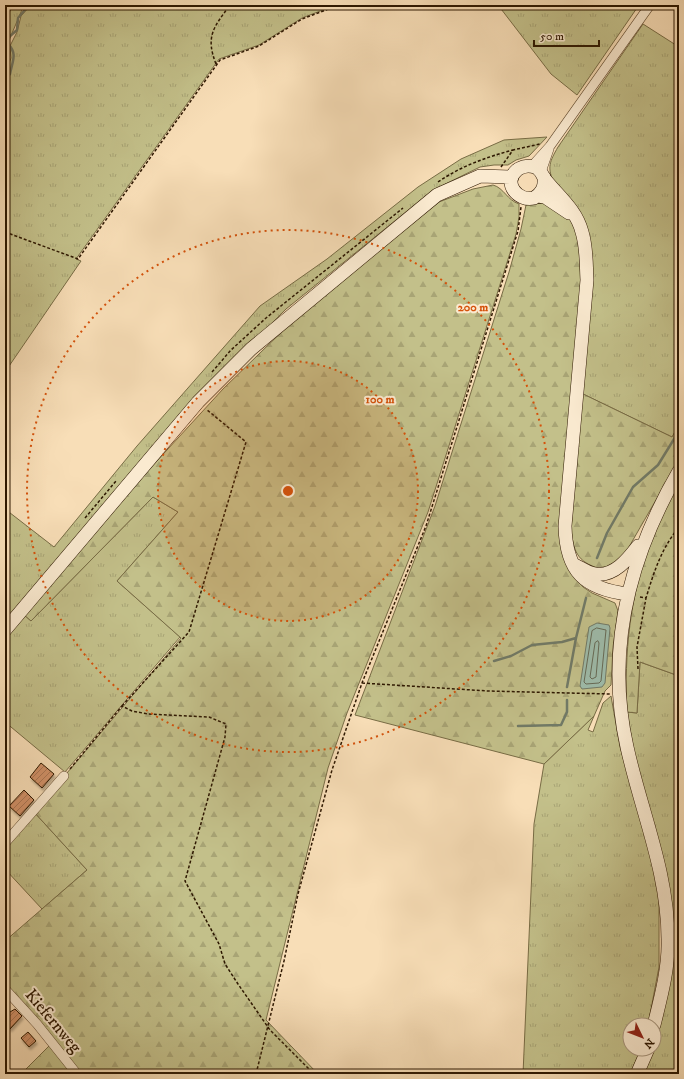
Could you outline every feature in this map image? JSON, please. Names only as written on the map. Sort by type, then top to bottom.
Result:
[{"type":"street","points":[[538,196],[544,188],[539,172],[547,145],[650,5]]},
{"type":"street","points":[[578,221],[562,207],[545,197],[538,196],[530,199],[521,198],[514,191],[512,177],[518,169],[539,172],[566,201],[578,221],[586,246],[587,280],[565,526],[565,544],[572,564],[580,575],[591,584],[606,590],[628,594]]},
{"type":"street","points":[[5,630],[198,402],[251,349],[290,315],[437,195],[480,176],[496,175],[512,177]]},
{"type":"street","points":[[656,1017],[662,995],[668,939],[664,894],[655,848],[626,746],[619,695],[620,646],[628,594],[646,537],[659,505],[679,472]]},
{"type":"street","points":[[572,564],[595,574],[608,574],[628,559],[646,537]]},
{"type":"street","points":[[5,843],[64,776]]},
{"type":"street","name":"Kiefernweg","points":[[5,989],[37,1024],[77,1074]]},
{"type":"street","points":[[637,1074],[644,1057]]},
{"type":"path","points":[[216,64],[210,45],[213,29],[230,5]]},
{"type":"path","points":[[5,232],[78,259],[220,60],[259,46],[302,19],[339,5]]},
{"type":"path","points":[[496,175],[503,162],[513,150],[547,145]]},
{"type":"path","points":[[256,1074],[284,961],[298,894],[332,770],[362,682],[428,519],[518,231],[522,215],[521,198]]},
{"type":"path","points":[[64,776],[122,706],[189,632],[246,442],[198,402]]},
{"type":"path","points":[[638,669],[638,647],[646,598],[654,569],[668,540],[679,527]]},
{"type":"path","points":[[628,594],[646,598]]},
{"type":"path","points":[[362,682],[488,691],[619,695]]},
{"type":"path","points":[[122,706],[132,711],[148,714],[209,717],[226,724],[225,738],[185,881],[218,944],[225,964],[268,1026],[314,1074]]},
{"type":"green space","points":[[13,5],[24,5],[7,45],[9,63],[11,58],[10,46],[17,32],[21,16],[31,5],[336,5],[302,18],[259,45],[219,59],[76,259],[81,261],[5,372],[5,21]]},
{"type":"green space","points":[[498,5],[639,5],[577,95],[551,74]]},
{"type":"green space","points":[[643,24],[679,47],[679,425],[672,437],[581,393],[555,184],[550,169],[551,161],[558,147]]},
{"type":"green space","points":[[547,137],[529,156],[516,160],[508,165],[480,167],[433,190],[286,309],[218,377],[5,624],[5,509],[54,547],[137,446],[260,306],[327,259],[418,187],[461,159],[504,140]]},
{"type":"green space","points":[[493,185],[500,189],[511,200],[519,204],[519,217],[516,234],[428,512],[347,713],[328,768],[266,1020],[318,1074],[21,1074],[54,1041],[5,987],[5,941],[87,870],[34,812],[181,638],[117,581],[178,512],[153,497],[31,621],[22,613],[223,389],[295,319],[439,202],[473,189]]},
{"type":"green space","points":[[543,202],[573,221],[578,230],[581,281],[560,531],[576,579],[583,587],[592,593],[615,603],[618,611],[613,647],[611,685],[605,691],[594,716],[544,764],[355,715],[435,506],[509,272],[526,205]]},
{"type":"green space","points":[[581,393],[672,437],[679,425],[679,460],[622,559],[604,570],[583,561],[576,552],[572,539],[571,530]]},
{"type":"green space","points":[[679,481],[679,676],[640,662],[637,713],[627,712],[626,690],[628,647],[633,604],[643,562],[653,534]]},
{"type":"green space","points":[[153,497],[178,512],[117,581],[180,637],[65,772],[5,722],[5,635],[22,613],[31,621]]},
{"type":"green space","points":[[640,662],[679,676],[679,1074],[643,1074],[650,1057],[662,1057],[662,1017],[661,1017],[671,968],[627,712],[637,713]]},
{"type":"green space","points":[[611,696],[620,747],[649,848],[659,896],[659,967],[650,1017],[622,1017],[622,1057],[637,1057],[630,1074],[523,1074],[534,824],[544,764],[594,716],[588,730],[593,732],[603,703]]},
{"type":"green space","points":[[34,812],[87,870],[42,909],[5,869],[5,845]]},
{"type":"water","points":[[597,623],[609,625],[610,628],[605,683],[602,687],[582,689],[580,686],[589,627]]},
{"type":"building","points":[[41,763],[54,774],[42,788],[30,777]]},
{"type":"building","points":[[24,790],[34,800],[20,816],[9,806]]},
{"type":"building","points":[[15,1009],[22,1016],[10,1029],[5,1023],[5,1015]]},
{"type":"building","points":[[28,1032],[36,1041],[29,1047],[21,1038]]},
{"type":"waterway","points":[[5,80],[10,74],[14,58],[13,51],[8,44],[9,37],[17,30],[18,18],[29,5]]},
{"type":"waterway","points":[[597,558],[607,533],[633,487],[658,465],[679,431]]},
{"type":"waterway","points":[[567,687],[576,638],[586,598]]},
{"type":"waterway","points":[[494,661],[511,656],[532,645],[562,642],[576,638]]},
{"type":"waterway","points":[[518,726],[561,725],[567,712],[567,700]]}]
